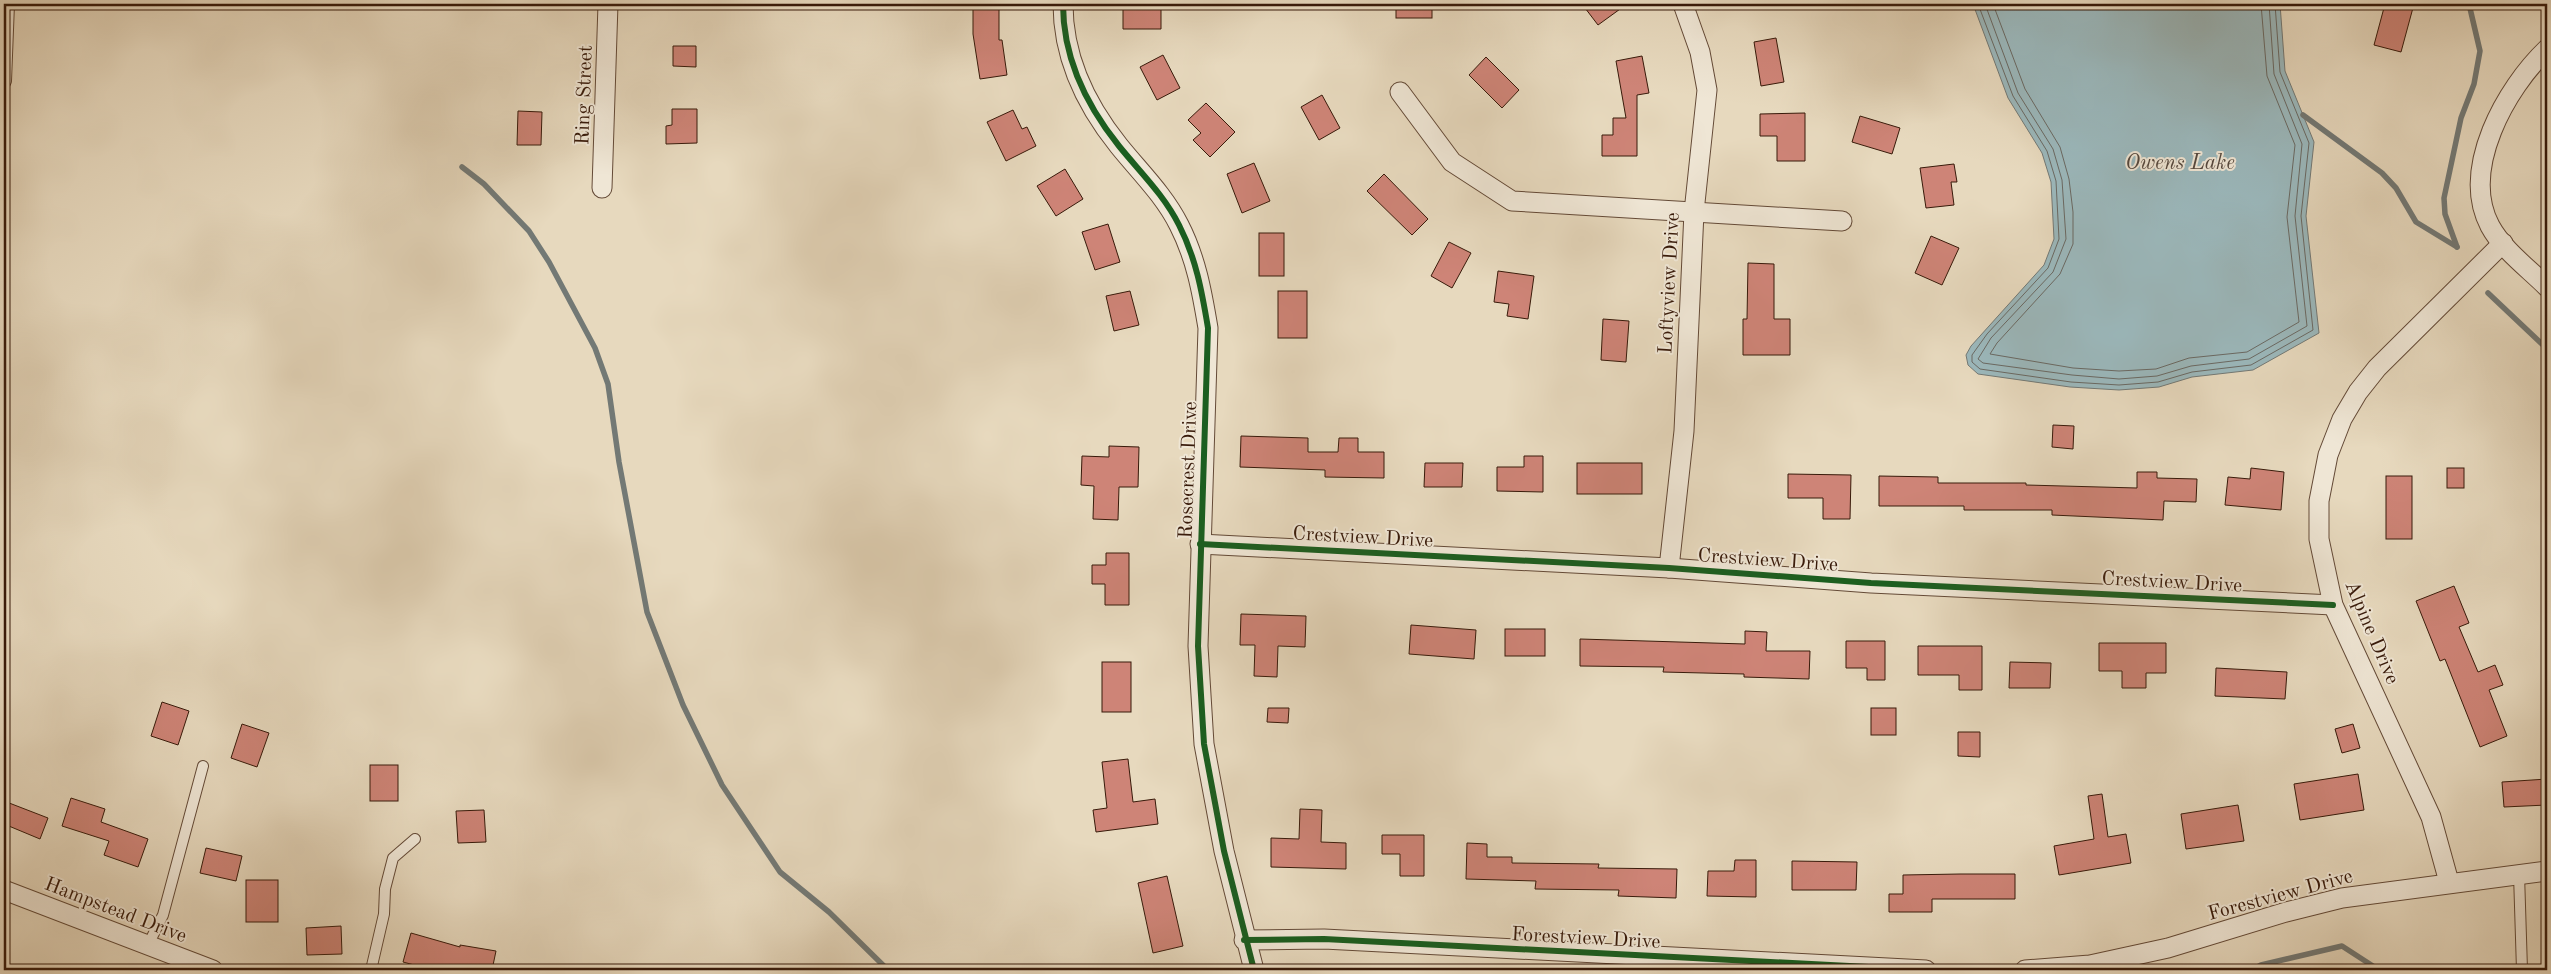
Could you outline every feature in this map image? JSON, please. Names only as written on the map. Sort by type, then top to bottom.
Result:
[{"type":"street","name":"Ring Street","points":[[602,188],[608,4]]},
{"type":"street","name":"Rosecrest Drive","points":[[1063,4],[1063,26],[1074,72],[1090,106],[1120,147],[1147,177],[1179,224],[1200,279],[1208,328],[1198,646],[1204,744],[1224,851],[1244,940],[1254,970]]},
{"type":"street","name":"Loftyview Drive","points":[[1669,568],[1684,431],[1694,212],[1707,90],[1700,52],[1683,4]]},
{"type":"street","points":[[2547,49],[2520,80],[2496,120],[2483,165],[2481,200],[2491,227],[2503,243],[2547,287]]},
{"type":"street","points":[[1400,92],[1452,162],[1512,201],[1842,221]]},
{"type":"street","name":"Alpine Drive","points":[[2449,882],[2431,817],[2333,604],[2319,539],[2319,501],[2328,455],[2342,419],[2358,392],[2377,368],[2503,243]]},
{"type":"street","name":"Crestview Drive","points":[[1200,544],[1669,568],[1871,583],[2333,604]]},
{"type":"street","name":"Forestview Drive","points":[[2026,970],[2090,965],[2168,948],[2286,912],[2342,898],[2449,882],[2547,871]]},
{"type":"street","name":"Hampstead Drive","points":[[4,890],[213,970]]},
{"type":"street","name":"Forestview Drive","points":[[1244,940],[1324,939],[1926,970]]},
{"type":"lane","points":[[4,85],[9,4]]},
{"type":"lane","points":[[148,945],[163,915],[203,766]]},
{"type":"lane","points":[[371,970],[384,914],[385,889],[393,858],[415,839]]},
{"type":"lane","points":[[2520,874],[2522,970]]},
{"type":"water","name":"Owens Lake","points":[[1973,4],[2280,4],[2285,71],[2314,142],[2306,216],[2319,333],[2253,370],[2192,377],[2159,387],[2119,390],[2070,387],[1978,374],[1968,365],[1966,355],[1971,346],[2044,265],[2054,239],[2051,182],[2042,153],[2008,98]]},
{"type":"building","points":[[973,4],[999,4],[999,40],[1002,40],[1007,75],[980,79],[973,34]]},
{"type":"building","points":[[1123,4],[1147,4],[1147,8],[1161,8],[1161,29],[1123,29]]},
{"type":"building","points":[[1396,4],[1432,4],[1432,18],[1396,18]]},
{"type":"building","points":[[1582,4],[1627,4],[1598,25]]},
{"type":"building","points":[[2385,4],[2414,4],[2401,52],[2374,45]]},
{"type":"building","points":[[1776,38],[1784,82],[1761,86],[1754,42]]},
{"type":"building","points":[[673,46],[696,46],[696,67],[673,66]]},
{"type":"building","points":[[1163,55],[1180,88],[1157,100],[1140,67]]},
{"type":"building","points":[[1642,56],[1649,93],[1637,95],[1637,156],[1602,156],[1602,135],[1613,135],[1613,118],[1626,118],[1616,61]]},
{"type":"building","points":[[1486,57],[1519,90],[1502,108],[1469,75]]},
{"type":"building","points":[[1322,95],[1340,128],[1319,140],[1301,107]]},
{"type":"building","points":[[1206,103],[1235,132],[1210,157],[1193,140],[1201,133],[1188,120]]},
{"type":"building","points":[[672,109],[697,109],[697,143],[666,144],[666,126],[672,125]]},
{"type":"building","points":[[1013,110],[1022,129],[1027,127],[1036,146],[1006,161],[987,122]]},
{"type":"building","points":[[518,111],[542,112],[541,145],[517,145]]},
{"type":"building","points":[[1805,113],[1805,161],[1777,161],[1777,136],[1760,136],[1760,114]]},
{"type":"building","points":[[1860,116],[1900,128],[1892,154],[1852,142]]},
{"type":"building","points":[[1254,163],[1270,201],[1242,213],[1227,174]]},
{"type":"building","points":[[1954,164],[1957,182],[1951,182],[1954,205],[1926,208],[1920,168]]},
{"type":"building","points":[[1065,169],[1083,199],[1056,216],[1037,186]]},
{"type":"building","points":[[1384,174],[1428,219],[1412,235],[1367,191]]},
{"type":"building","points":[[1108,224],[1120,262],[1095,270],[1082,232]]},
{"type":"building","points":[[1259,233],[1284,233],[1284,276],[1259,276]]},
{"type":"building","points":[[1931,236],[1959,248],[1942,285],[1915,273]]},
{"type":"building","points":[[1449,242],[1471,253],[1452,288],[1431,276]]},
{"type":"building","points":[[1748,263],[1774,264],[1774,319],[1790,319],[1790,355],[1743,355],[1743,319],[1747,319]]},
{"type":"building","points":[[1498,271],[1534,276],[1528,319],[1507,316],[1509,304],[1494,302]]},
{"type":"building","points":[[1130,291],[1139,325],[1114,331],[1106,296]]},
{"type":"building","points":[[1278,291],[1307,291],[1307,338],[1278,338]]},
{"type":"building","points":[[1603,319],[1629,321],[1626,362],[1601,360]]},
{"type":"building","points":[[2053,425],[2074,426],[2073,449],[2052,447]]},
{"type":"building","points":[[1241,436],[1308,438],[1308,452],[1338,452],[1339,438],[1358,438],[1358,452],[1384,452],[1384,478],[1325,477],[1325,470],[1240,467]]},
{"type":"building","points":[[1109,446],[1139,447],[1138,487],[1119,487],[1118,520],[1093,519],[1094,486],[1081,485],[1082,456],[1109,457]]},
{"type":"building","points":[[1524,456],[1543,456],[1543,492],[1497,491],[1497,467],[1524,467]]},
{"type":"building","points":[[1425,463],[1463,463],[1462,487],[1424,487]]},
{"type":"building","points":[[1577,463],[1642,463],[1642,494],[1577,494]]},
{"type":"building","points":[[2251,468],[2284,472],[2281,510],[2225,505],[2228,477],[2250,479]]},
{"type":"building","points":[[2447,468],[2464,468],[2464,488],[2447,488]]},
{"type":"building","points":[[2137,472],[2157,472],[2157,478],[2197,479],[2196,502],[2164,501],[2163,520],[2052,515],[2052,510],[1964,510],[1964,506],[1879,506],[1879,476],[1938,477],[1938,483],[2026,483],[2026,485],[2137,488]]},
{"type":"building","points":[[1788,474],[1851,475],[1850,519],[1823,519],[1823,498],[1788,498]]},
{"type":"building","points":[[2386,476],[2412,476],[2412,539],[2386,539]]},
{"type":"building","points":[[1106,553],[1129,553],[1129,605],[1105,605],[1105,584],[1092,584],[1092,565],[1106,565]]},
{"type":"building","points":[[2454,586],[2469,623],[2459,627],[2478,672],[2495,665],[2503,685],[2489,690],[2507,736],[2480,747],[2445,659],[2440,661],[2416,601]]},
{"type":"building","points":[[1241,614],[1306,616],[1305,647],[1278,646],[1277,677],[1254,676],[1255,645],[1240,645]]},
{"type":"building","points":[[1411,625],[1476,630],[1474,659],[1409,654]]},
{"type":"building","points":[[1505,629],[1545,629],[1545,656],[1505,656]]},
{"type":"building","points":[[1745,631],[1767,632],[1766,651],[1810,651],[1809,679],[1744,677],[1744,674],[1663,672],[1664,667],[1580,666],[1580,639],[1745,644]]},
{"type":"building","points":[[1846,641],[1885,641],[1885,680],[1867,680],[1867,668],[1846,668]]},
{"type":"building","points":[[2099,643],[2166,643],[2166,673],[2146,673],[2146,688],[2122,688],[2122,671],[2099,671]]},
{"type":"building","points":[[1918,646],[1982,646],[1982,690],[1959,690],[1959,675],[1918,675]]},
{"type":"building","points":[[1102,662],[1131,662],[1131,712],[1102,712]]},
{"type":"building","points":[[2010,662],[2051,663],[2050,688],[2009,688]]},
{"type":"building","points":[[2216,668],[2287,672],[2285,699],[2215,696]]},
{"type":"building","points":[[162,702],[189,711],[178,745],[151,736]]},
{"type":"building","points":[[1268,708],[1289,708],[1288,723],[1267,722]]},
{"type":"building","points":[[1871,708],[1896,708],[1896,735],[1871,735]]},
{"type":"building","points":[[242,724],[269,733],[257,767],[231,758]]},
{"type":"building","points":[[2353,724],[2360,748],[2342,753],[2335,729]]},
{"type":"building","points":[[1958,732],[1980,732],[1980,757],[1958,756]]},
{"type":"building","points":[[1128,759],[1133,802],[1155,799],[1158,824],[1096,832],[1093,810],[1107,808],[1102,762]]},
{"type":"building","points":[[370,765],[398,765],[398,801],[370,801]]},
{"type":"building","points":[[2358,774],[2364,810],[2300,820],[2294,784]]},
{"type":"building","points":[[2547,779],[2547,805],[2504,807],[2502,782]]},
{"type":"building","points":[[2102,794],[2108,837],[2126,834],[2131,863],[2059,875],[2054,846],[2094,839],[2088,796]]},
{"type":"building","points":[[71,798],[105,809],[101,822],[148,839],[138,867],[104,855],[109,841],[62,826]]},
{"type":"building","points":[[4,801],[48,818],[40,839],[4,824]]},
{"type":"building","points":[[2238,805],[2244,841],[2186,849],[2181,814]]},
{"type":"building","points":[[1300,809],[1322,810],[1321,842],[1346,843],[1346,869],[1271,867],[1271,838],[1299,839]]},
{"type":"building","points":[[484,810],[486,842],[458,843],[456,811]]},
{"type":"building","points":[[1382,835],[1424,835],[1424,876],[1400,876],[1400,854],[1382,854]]},
{"type":"building","points":[[1467,843],[1487,844],[1487,857],[1512,857],[1512,863],[1599,864],[1598,868],[1677,869],[1676,898],[1618,896],[1619,890],[1535,889],[1536,881],[1466,879]]},
{"type":"building","points":[[206,848],[242,856],[236,881],[200,873]]},
{"type":"building","points":[[1735,860],[1756,860],[1756,897],[1707,896],[1708,871],[1734,871]]},
{"type":"building","points":[[1792,861],[1857,862],[1856,890],[1792,890]]},
{"type":"building","points":[[2015,874],[2015,899],[1932,899],[1932,912],[1889,912],[1889,894],[1903,894],[1903,875]]},
{"type":"building","points":[[1167,876],[1183,946],[1153,953],[1138,883]]},
{"type":"building","points":[[246,880],[278,880],[278,922],[246,922]]},
{"type":"building","points":[[341,926],[342,954],[307,955],[306,928]]},
{"type":"building","points":[[411,933],[460,947],[460,945],[496,951],[492,970],[457,970],[439,967],[438,970],[433,970],[403,962]]},
{"type":"waterway","points":[[2457,247],[2445,214],[2444,198],[2461,118],[2474,84],[2480,51],[2469,4]]},
{"type":"waterway","points":[[2303,115],[2382,173],[2396,188],[2416,222],[2457,247]]},
{"type":"waterway","points":[[462,167],[484,184],[529,231],[549,262],[595,348],[608,384],[619,462],[647,612],[683,705],[722,785],[780,872],[829,912],[888,970]]},
{"type":"waterway","points":[[2488,293],[2543,345],[2547,352]]},
{"type":"waterway","points":[[2252,970],[2261,965],[2342,946],[2379,970]]},
{"type":"cycle path","points":[[1063,4],[1067,43],[1072,62],[1087,97],[1107,130],[1173,214],[1185,237],[1198,275],[1208,328],[1198,646],[1204,744],[1224,851],[1254,970]]},
{"type":"cycle path","points":[[1200,544],[1669,568],[1871,583],[2333,605]]},
{"type":"cycle path","points":[[1244,940],[1324,939],[1926,970]]}]
